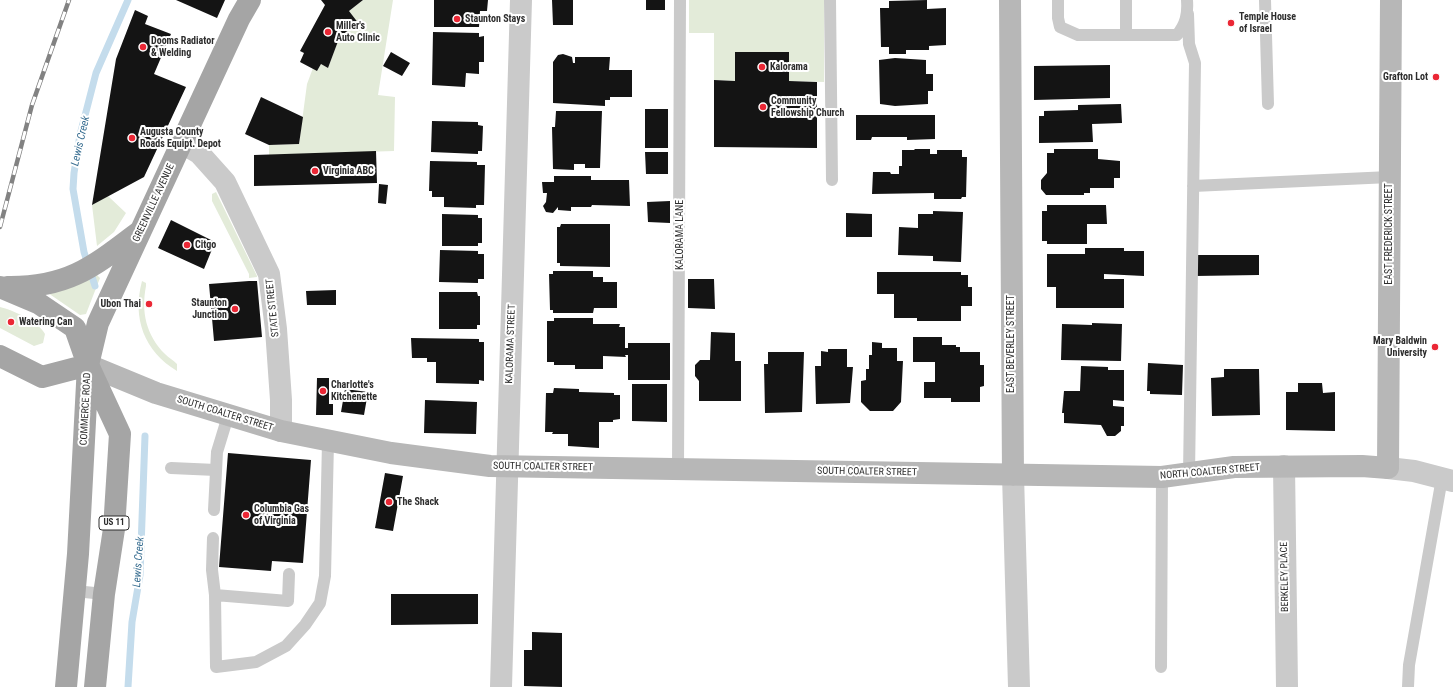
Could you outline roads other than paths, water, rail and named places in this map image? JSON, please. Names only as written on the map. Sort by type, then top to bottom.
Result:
[{"type":"main road","name":"GREENVILLE AVENUE","points":[[88,365],[98,323],[239,19],[250,0]]},
{"type":"main road","name":"EAST BEVERLEY STREET","points":[[1010,0],[1013,475]]},
{"type":"main road","name":"EAST FREDERICK STREET","points":[[1388,468],[1391,0]]},
{"type":"main road","points":[[0,287],[30,286],[71,278],[98,263],[141,230]]},
{"type":"main road","name":"US 11","points":[[0,287],[38,303],[75,328],[88,365]]},
{"type":"main road","points":[[0,356],[42,377],[88,365]]},
{"type":"main road","name":"SOUTH COALTER STREET","points":[[88,365],[156,393],[281,431],[328,442],[399,454],[508,467],[1013,475]]},
{"type":"main road","name":"COMMERCE ROAD","points":[[66,687],[75,591],[88,365]]},
{"type":"main road","name":"COMMERCE ROAD","points":[[88,365],[120,434],[114,529],[104,594],[95,687]]},
{"type":"main road","name":"NORTH COALTER STREET","points":[[1013,475],[1162,477],[1234,467],[1284,466],[1388,468]]},
{"type":"street","name":"KALORAMA STREET","points":[[501,687],[521,0]]},
{"type":"street","name":"STATE STREET","points":[[182,143],[199,153],[225,182],[269,274],[281,392],[281,431]]},
{"type":"street","name":"BERKELEY PLACE","points":[[1284,466],[1287,687]]},
{"type":"street","name":"NORTH COALTER STREET","points":[[1388,468],[1414,471],[1447,480]]},
{"type":"street","name":"EAST BEVERLEY STREET","points":[[1013,475],[1019,687]]},
{"type":"lane","name":"KALORAMA LANE","points":[[678,470],[680,0]]},
{"type":"lane","points":[[830,0],[832,180]]},
{"type":"lane","points":[[1058,0],[1058,18],[1060,28],[1078,35],[1177,35],[1183,28],[1188,14]]},
{"type":"lane","points":[[1126,0],[1126,35]]},
{"type":"lane","points":[[1187,0],[1189,44],[1195,63],[1189,474]]},
{"type":"lane","points":[[1265,0],[1268,104]]},
{"type":"lane","points":[[1193,186],[1390,177]]},
{"type":"lane","points":[[214,510],[217,452],[228,416]]},
{"type":"lane","points":[[213,538],[212,570],[215,595],[216,667],[256,662],[286,646],[305,625],[320,603],[325,576],[328,442]]},
{"type":"lane","points":[[171,468],[216,470]]},
{"type":"lane","points":[[1161,667],[1162,477]]},
{"type":"lane","points":[[1408,687],[1409,665],[1447,480]]},
{"type":"lane","points":[[215,595],[288,600],[289,574]]},
{"type":"lane","points":[[75,591],[104,594]]},
{"type":"waterway","name":"Lewis Creek","points":[[95,286],[84,252],[73,189],[74,173],[80,135],[96,73],[128,0]]},
{"type":"waterway","name":"Lewis Creek","points":[[128,687],[132,622],[140,575],[145,436]]},
{"type":"railway","points":[[0,227],[32,105],[69,0]]},
{"type":"place","name":"Staunton Stays","points":[[457,19]]},
{"type":"place","name":"Temple House of Israel","points":[[1231,23]]},
{"type":"place","name":"Miller's Auto Clinic","points":[[328,32]]},
{"type":"place","name":"Dooms Radiator & Welding","points":[[143,47]]},
{"type":"place","name":"Kalorama","points":[[762,67]]},
{"type":"place","name":"Grafton Lot","points":[[1436,77]]},
{"type":"place","name":"Community Fellowship Church","points":[[763,107]]},
{"type":"place","name":"Augusta County Roads Equipt. Depot","points":[[132,138]]},
{"type":"place","name":"Virginia ABC","points":[[315,171]]},
{"type":"place","name":"Citgo","points":[[187,245]]},
{"type":"place","name":"Ubon Thai","points":[[149,304]]},
{"type":"place","name":"Staunton Junction","points":[[235,309]]},
{"type":"place","name":"Watering Can","points":[[11,322]]},
{"type":"place","name":"Mary Baldwin University","points":[[1435,347]]},
{"type":"place","name":"Charlotte's Kitchenette","points":[[323,391]]},
{"type":"place","name":"The Shack","points":[[389,502]]},
{"type":"place","name":"Columbia Gas of Virginia","points":[[246,515]]}]
